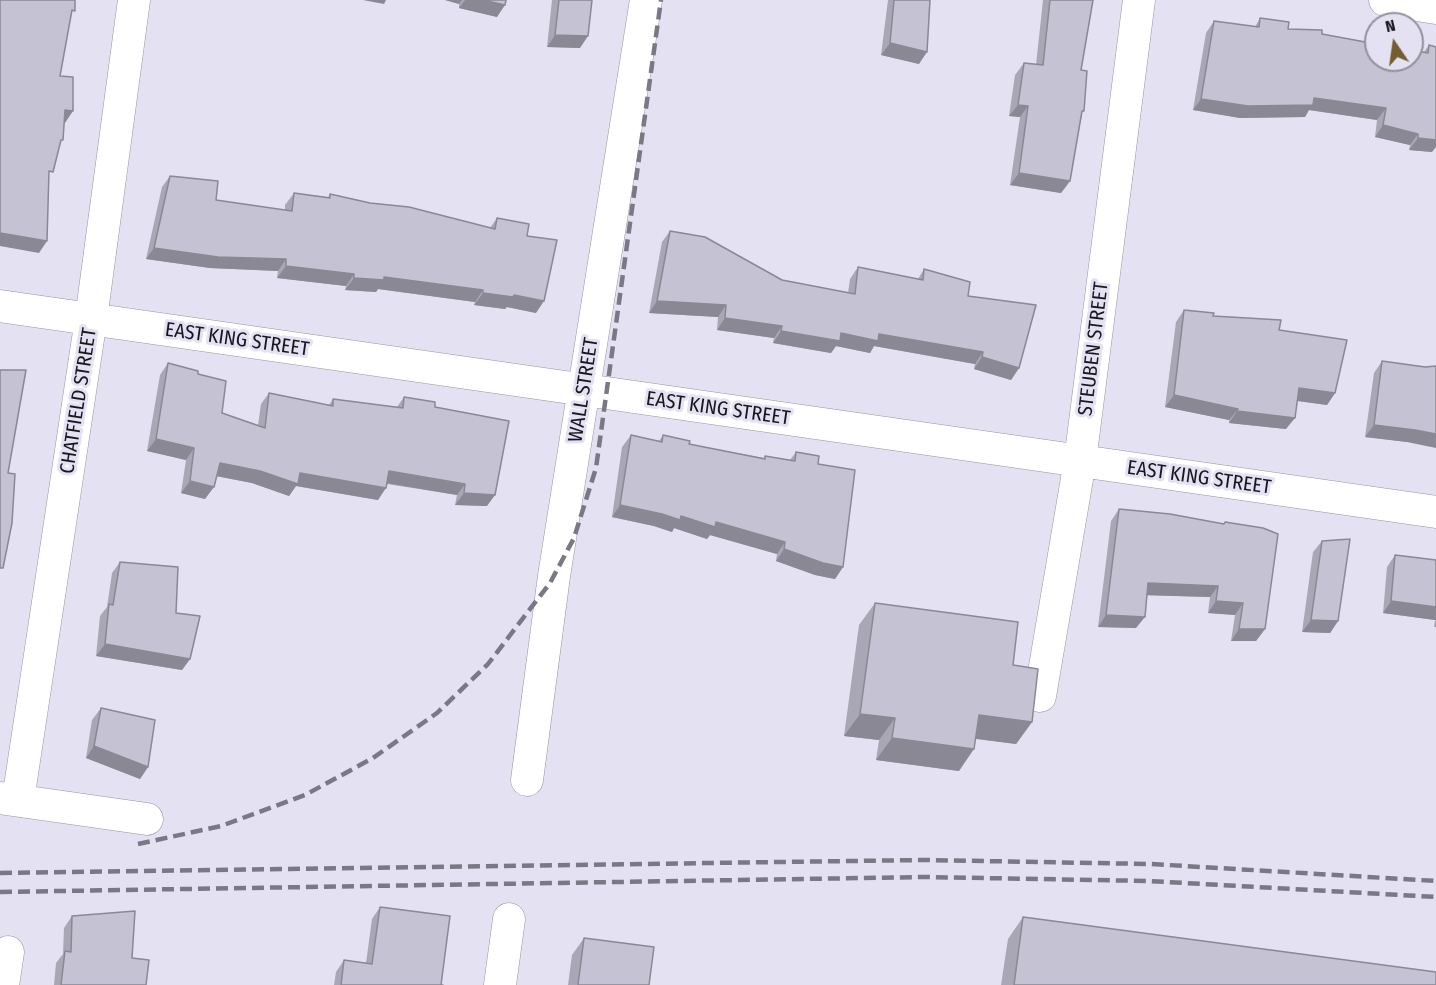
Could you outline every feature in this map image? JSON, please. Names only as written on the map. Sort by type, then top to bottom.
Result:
[{"type":"street","name":"CHATFIELD STREET","points":[[9,799],[91,319],[134,0]]},
{"type":"street","name":"WALL STREET","points":[[527,780],[554,576],[646,0]]},
{"type":"street","name":"STEUBEN STREET","points":[[1040,696],[1080,461],[1139,0]]},
{"type":"street","points":[[1385,0],[1436,8]]},
{"type":"street","name":"EAST KING STREET","points":[[0,306],[1436,512]]},
{"type":"street","points":[[9,799],[147,819]]},
{"type":"street","points":[[500,985],[509,920]]},
{"type":"street","points":[[3,985],[8,952]]},
{"type":"building","points":[[0,0],[75,0],[75,11],[72,10],[60,76],[73,77],[73,111],[65,110],[63,140],[61,140],[53,172],[49,171],[47,241],[0,233]]},
{"type":"building","points":[[483,0],[506,0],[505,5]]},
{"type":"building","points":[[559,0],[592,0],[588,36],[555,35]]},
{"type":"building","points":[[894,0],[930,0],[927,52],[890,43]]},
{"type":"building","points":[[1050,0],[1093,0],[1081,70],[1087,71],[1084,111],[1082,111],[1070,181],[1019,173],[1028,106],[1018,105],[1024,63],[1043,65]]},
{"type":"building","points":[[1260,18],[1289,22],[1288,29],[1322,30],[1322,34],[1364,42],[1364,72],[1424,72],[1424,52],[1428,53],[1429,45],[1436,47],[1436,140],[1418,138],[1418,134],[1383,125],[1386,108],[1314,98],[1313,105],[1248,106],[1201,99],[1214,21],[1259,27]]},
{"type":"building","points":[[170,176],[218,181],[216,200],[292,211],[294,193],[330,198],[330,194],[370,203],[409,207],[495,229],[497,218],[529,224],[527,236],[557,240],[544,301],[514,295],[513,297],[483,293],[483,290],[384,277],[384,280],[354,278],[354,274],[286,266],[286,259],[218,257],[154,248]]},
{"type":"building","points":[[670,231],[705,237],[782,280],[855,294],[858,267],[923,280],[924,269],[970,282],[968,296],[1036,305],[1019,368],[982,357],[983,352],[879,334],[878,341],[841,333],[840,341],[781,331],[782,326],[725,318],[726,305],[657,301]]},
{"type":"building","points":[[1184,310],[1214,313],[1213,316],[1281,320],[1279,330],[1347,340],[1335,393],[1299,388],[1295,418],[1237,411],[1238,409],[1174,395]]},
{"type":"building","points":[[1382,361],[1425,367],[1436,366],[1436,434],[1374,425]]},
{"type":"building","points":[[168,363],[226,381],[222,413],[265,428],[269,393],[333,406],[333,399],[403,408],[404,397],[435,402],[435,407],[509,421],[495,495],[464,493],[465,484],[389,471],[386,488],[300,473],[298,484],[260,471],[220,463],[214,487],[190,481],[194,448],[156,439]]},
{"type":"building","points":[[0,370],[26,370],[8,473],[15,474],[12,523],[3,568],[0,568]]},
{"type":"building","points":[[631,435],[662,442],[663,435],[690,441],[689,444],[765,459],[765,456],[795,461],[796,452],[819,456],[818,464],[855,470],[843,567],[823,563],[784,549],[785,542],[716,522],[715,527],[681,516],[680,520],[620,505]]},
{"type":"building","points":[[1119,509],[1170,514],[1224,524],[1225,522],[1263,528],[1278,534],[1265,629],[1239,629],[1243,603],[1216,601],[1218,586],[1148,583],[1145,617],[1106,615]]},
{"type":"building","points":[[1350,539],[1338,621],[1311,620],[1322,541]]},
{"type":"building","points":[[1395,555],[1436,560],[1436,607],[1391,601]]},
{"type":"building","points":[[120,562],[178,567],[176,613],[200,616],[190,659],[105,644],[109,604],[113,605]]},
{"type":"building","points":[[875,603],[1018,622],[1013,665],[1038,669],[1032,722],[979,715],[974,749],[892,738],[895,718],[860,714]]},
{"type":"building","points":[[101,708],[155,720],[148,767],[94,746]]},
{"type":"building","points":[[380,907],[450,916],[441,985],[341,985],[344,960],[372,964]]},
{"type":"building","points":[[135,911],[132,958],[149,960],[146,985],[61,985],[65,951],[71,952],[72,916]]},
{"type":"building","points":[[1023,917],[1436,972],[1436,985],[1014,985]]},
{"type":"building","points":[[584,938],[654,947],[649,985],[578,985]]},
{"type":"railway","points":[[138,844],[221,826],[305,795],[373,758],[437,713],[488,664],[550,583],[574,538],[596,468],[661,0]]},
{"type":"railway","points":[[0,873],[924,860],[1151,864],[1436,881]]},
{"type":"railway","points":[[0,892],[925,877],[1149,881],[1436,897]]}]
